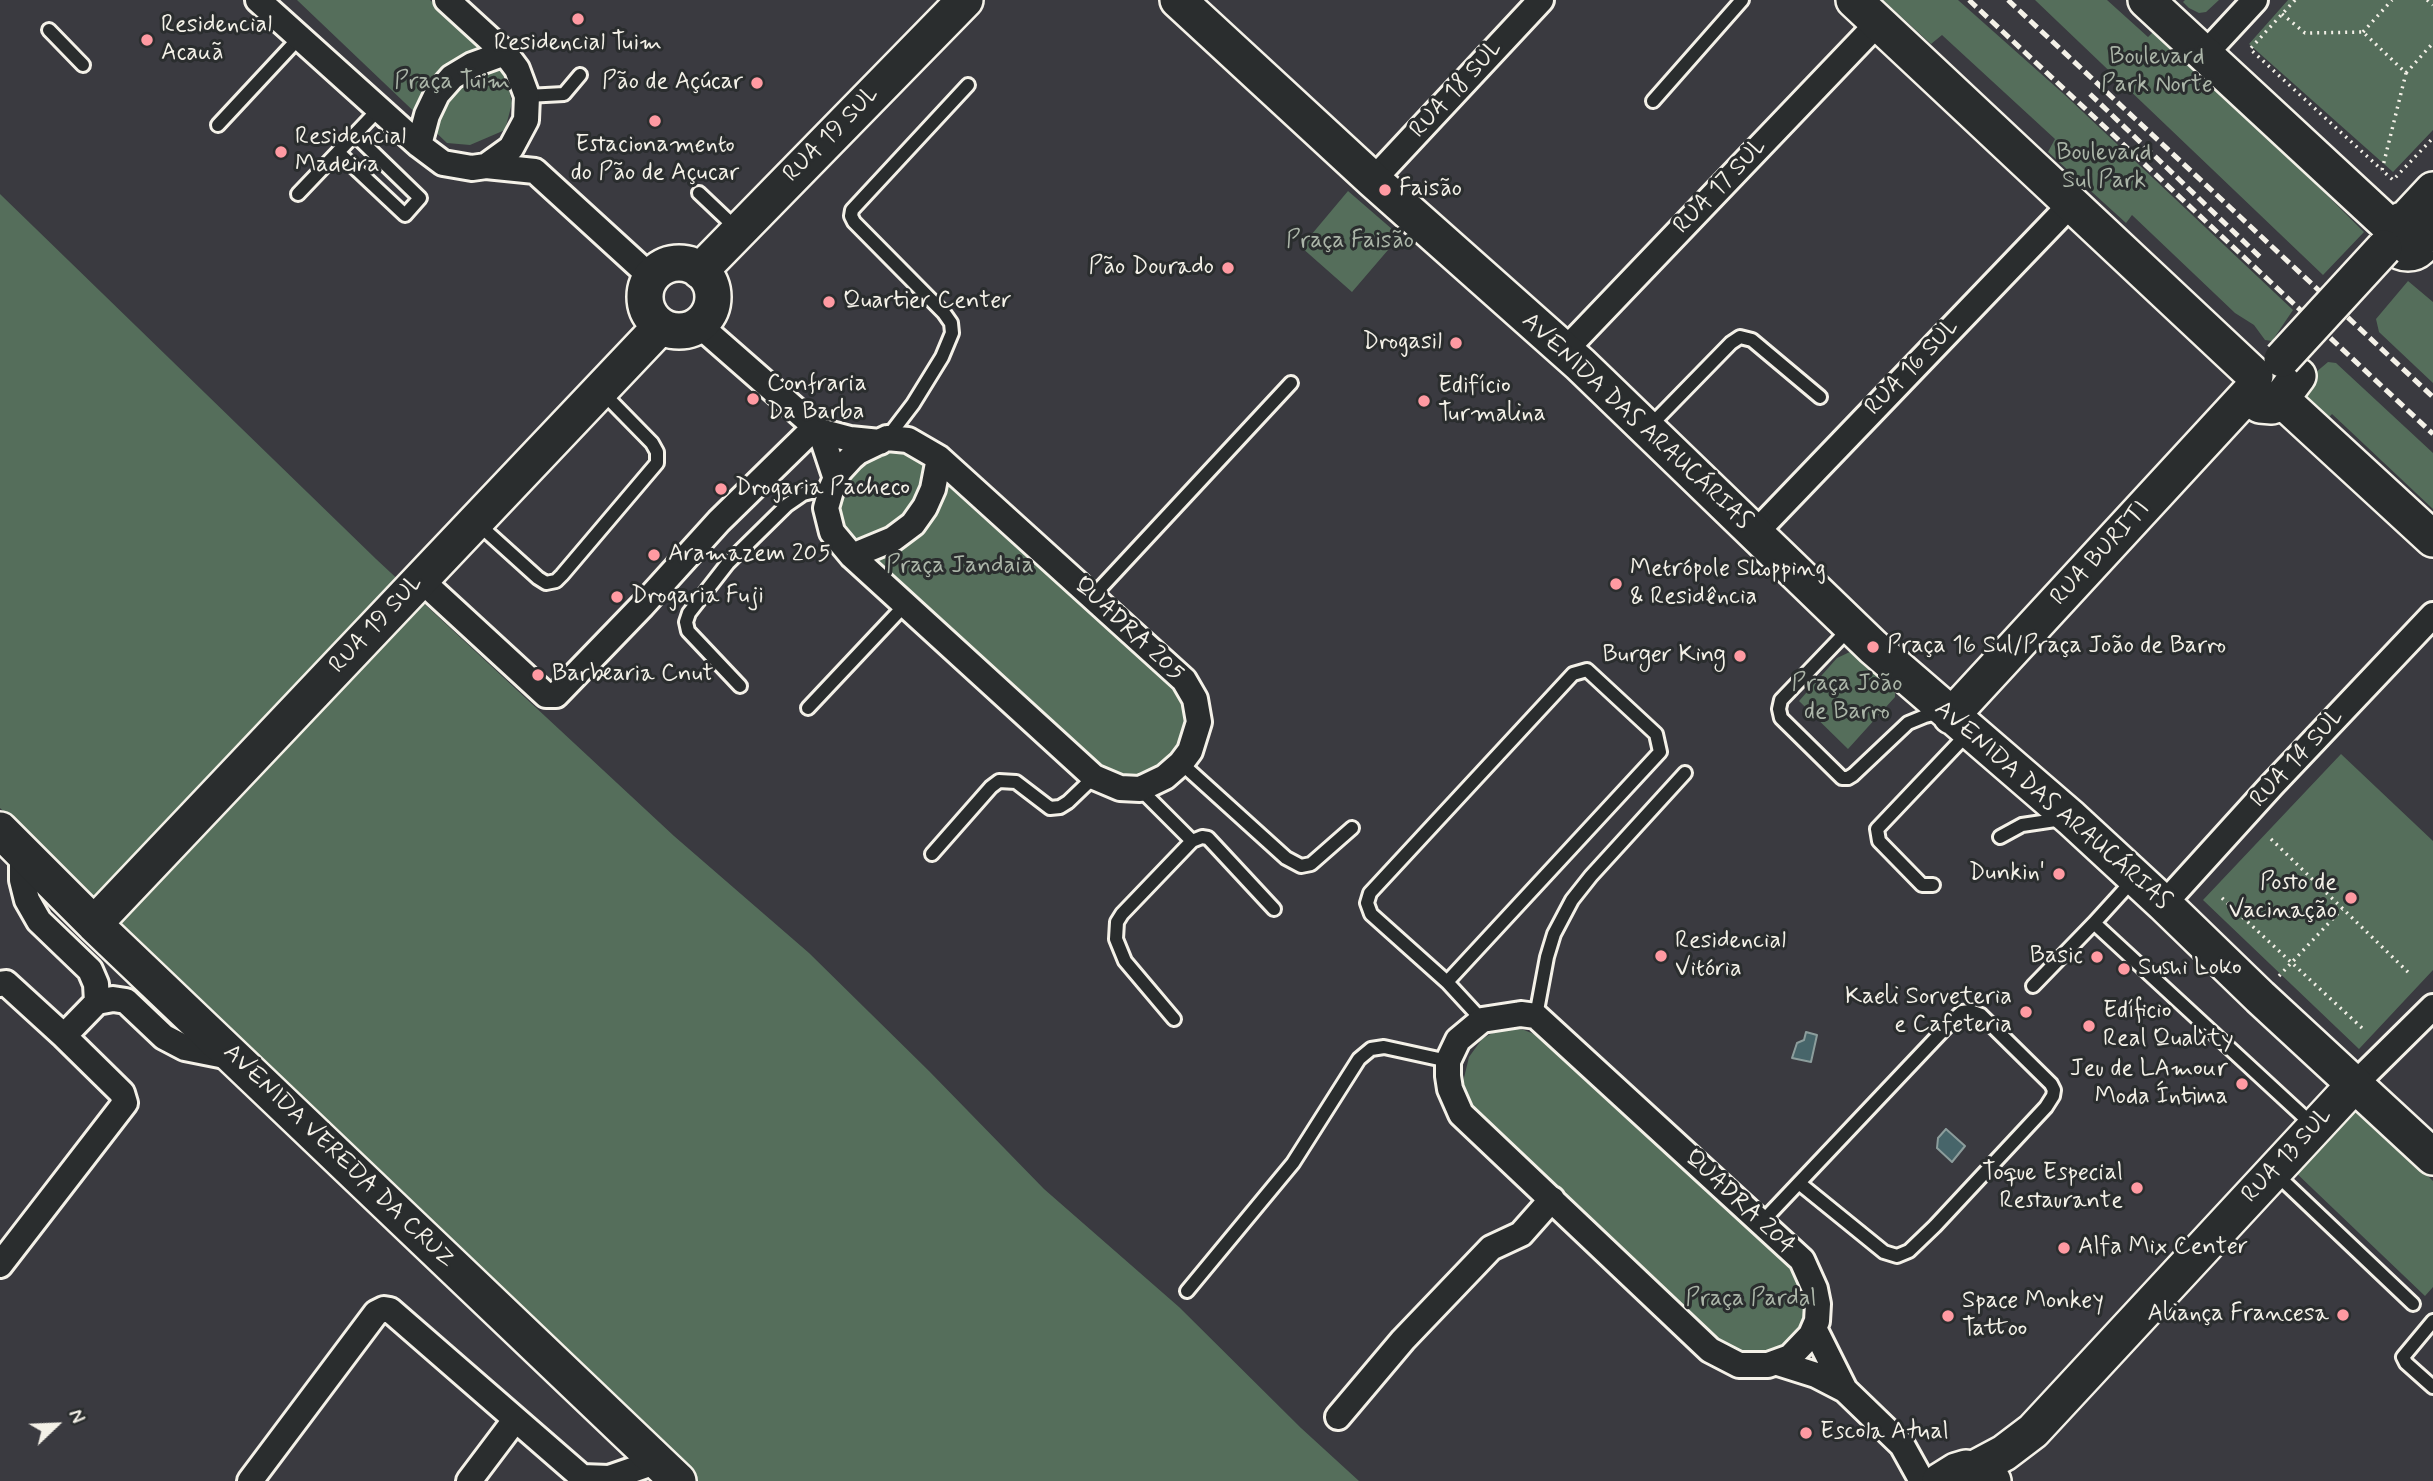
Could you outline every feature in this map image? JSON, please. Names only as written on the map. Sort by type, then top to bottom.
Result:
[{"type":"street","points":[[258,0],[419,145],[443,163],[472,168],[486,166],[535,171],[651,277]]},
{"type":"street","points":[[447,0],[505,53],[517,69],[535,171]]},
{"type":"street","name":"RUA 19 SUL","points":[[700,271],[965,0]]},
{"type":"street","name":"AVENIDA DAS ARAUCÁRIAS","points":[[1178,0],[1373,180],[1580,364],[1851,627],[2071,818],[2433,1157]]},
{"type":"street","name":"RUA 18 SUL","points":[[1373,180],[1541,0]]},
{"type":"street","points":[[2146,0],[2409,242]]},
{"type":"street","points":[[2204,55],[2255,0]]},
{"type":"street","points":[[1866,11],[2072,203],[2273,384],[2433,539]]},
{"type":"street","name":"RUA 17 SUL","points":[[1566,353],[1866,11]]},
{"type":"street","points":[[419,145],[427,115],[438,94],[453,77],[472,65],[505,53]]},
{"type":"street","points":[[486,166],[512,149],[526,108]]},
{"type":"street","name":"RUA BURITI","points":[[1958,721],[2409,242],[2433,190]]},
{"type":"street","name":"RUA 16 SUL","points":[[1753,532],[1762,526],[2072,203]]},
{"type":"street","points":[[680,263],[700,271],[712,288],[711,309],[699,325],[680,331],[661,326],[647,309],[646,288],[651,277],[669,264],[680,263]]},
{"type":"street","name":"QUADRA 205","points":[[699,325],[818,429],[849,439],[908,440],[939,458],[1184,680],[1195,699],[1199,722],[1190,751],[1165,778],[1140,789]]},
{"type":"street","name":"RUA 19 SUL","points":[[94,925],[661,326]]},
{"type":"street","points":[[421,580],[547,695],[556,695],[642,607],[719,521],[818,429],[834,483]]},
{"type":"street","points":[[883,440],[858,452],[839,471],[826,508],[832,532],[852,556],[904,606],[1094,777],[1120,788],[1140,789]]},
{"type":"street","points":[[852,556],[893,539],[913,524],[933,489],[939,458]]},
{"type":"street","name":"RUA 14 SUL","points":[[2164,904],[2433,615]]},
{"type":"street","points":[[11,842],[27,900],[39,921],[90,970],[96,984],[97,1002]]},
{"type":"street","name":"AVENIDA VEREDA DA CRUZ","points":[[11,842],[94,925],[668,1471]]},
{"type":"street","points":[[0,984],[6,983],[64,1035],[122,1093],[125,1103],[0,1265]]},
{"type":"street","points":[[64,1035],[97,1002],[113,999],[127,1001],[164,1037],[185,1048],[235,1058]]},
{"type":"street","name":"RUA 13 SUL","points":[[1967,1475],[2004,1453],[2033,1431],[2355,1084],[2433,1007]]},
{"type":"street","points":[[1536,1016],[1521,1014],[1482,1020],[1458,1040],[1448,1061],[1450,1089],[1461,1114],[1710,1350],[1739,1365],[1778,1363],[1800,1348],[1814,1328]]},
{"type":"street","name":"QUADRA 204","points":[[1536,1016],[1802,1261],[1810,1275],[1818,1304],[1814,1328]]},
{"type":"street","points":[[1338,1417],[1403,1340],[1491,1248],[1521,1234],[1552,1199]]},
{"type":"street","points":[[250,1481],[376,1312],[384,1309],[390,1310],[582,1477],[609,1478],[668,1471]]},
{"type":"street","points":[[1814,1328],[1845,1390]]},
{"type":"street","points":[[1778,1363],[1816,1375],[1845,1390],[1902,1445],[1922,1481]]},
{"type":"street","points":[[469,1481],[515,1420]]},
{"type":"street","name":"RUA 13 SUL","points":[[2006,1481],[2033,1431]]},
{"type":"street","points":[[1902,1445],[1967,1475]]},
{"type":"lane","points":[[1653,101],[1742,0]]},
{"type":"lane","points":[[48,30],[83,65]]},
{"type":"lane","points":[[218,125],[299,38]]},
{"type":"lane","points":[[526,108],[564,93],[580,75]]},
{"type":"lane","points":[[883,440],[913,404],[942,357],[952,333],[951,323],[854,222],[852,210],[968,85]]},
{"type":"lane","points":[[298,194],[379,109]]},
{"type":"lane","points":[[339,153],[405,215],[420,198],[355,135]]},
{"type":"lane","points":[[699,193],[738,230]]},
{"type":"lane","points":[[1647,429],[1731,342],[1740,337],[1752,340],[1820,397]]},
{"type":"lane","points":[[1093,597],[1291,383]]},
{"type":"lane","points":[[475,522],[538,578],[547,583],[562,575],[657,463],[657,452],[652,443],[600,390]]},
{"type":"lane","points":[[740,686],[688,631],[686,622],[689,613],[728,563],[787,505],[803,494],[834,483]]},
{"type":"lane","points":[[808,708],[904,606]]},
{"type":"lane","points":[[1851,627],[1782,700],[1779,709],[1782,718],[1842,778],[1853,775],[1908,723],[1925,716],[1958,721],[1877,830],[1879,841],[1922,885],[1933,885]]},
{"type":"lane","points":[[1447,982],[1660,752],[1656,734],[1587,670],[1573,674],[1370,893],[1367,903],[1371,914],[1447,982],[1482,1020]]},
{"type":"lane","points":[[1181,763],[1286,858],[1301,866],[1311,864],[1352,828]]},
{"type":"lane","points":[[1536,1016],[1554,934],[1572,900],[1685,773]]},
{"type":"lane","points":[[932,854],[999,781],[1016,782],[1050,808],[1060,807],[1068,802],[1094,777]]},
{"type":"lane","points":[[1140,789],[1192,841]]},
{"type":"lane","points":[[2000,837],[2022,825],[2071,818]]},
{"type":"lane","points":[[1174,1018],[1125,961],[1116,939],[1117,922],[1192,841],[1202,837],[1208,838],[1274,909]]},
{"type":"lane","points":[[2033,986],[2135,877]]},
{"type":"lane","points":[[2094,923],[2315,1127]]},
{"type":"lane","points":[[1760,1224],[1799,1183],[1962,1012],[1970,1011],[1981,1015],[2054,1090],[2046,1107],[1936,1226],[1909,1251],[1897,1256],[1884,1252],[1799,1183]]},
{"type":"lane","points":[[1186,1291],[1293,1163],[1359,1059],[1371,1049],[1384,1047],[1448,1061]]},
{"type":"lane","points":[[2273,1171],[2413,1304]]},
{"type":"lane","points":[[2433,1321],[2403,1357],[2406,1363],[2433,1387]]},
{"type":"path","points":[[2295,0],[2250,49],[2393,180],[2433,138]]},
{"type":"path","points":[[2363,32],[2392,0]]},
{"type":"path","points":[[2427,0],[2433,5]]},
{"type":"path","points":[[2282,14],[2305,33],[2363,32],[2406,74]]},
{"type":"path","points":[[2382,170],[2406,74],[2433,43]]},
{"type":"path","points":[[2271,839],[2411,975]]},
{"type":"path","points":[[2222,898],[2362,1028]]},
{"type":"path","points":[[2260,997],[2290,962],[2343,909]]},
{"type":"green space","name":"Praça Tuim","points":[[297,0],[430,0],[504,67],[512,103],[505,130],[470,145],[447,143]]},
{"type":"green space","name":"Boulevard Sul Park","points":[[1883,0],[1958,0],[2066,96],[2293,310],[2272,341],[2265,340],[2254,325],[2235,313],[2132,215],[2126,223],[2048,152],[2055,139],[1942,35],[1931,44]]},
{"type":"green space","name":"Boulevard Park Norte","points":[[2035,0],[2107,0],[2148,37],[2158,27],[2364,232],[2323,275]]},
{"type":"green space","points":[[2219,0],[2206,12],[2199,13],[2189,8],[2183,2]]},
{"type":"green space","points":[[2288,0],[2433,0],[2433,130],[2393,172],[2249,44]]},
{"type":"green space","name":"Praça Faisão","points":[[1348,191],[1400,236],[1352,292],[1301,247]]},
{"type":"green space","points":[[0,194],[376,559],[674,836],[809,953],[1044,1189],[1179,1307],[1301,1428],[1359,1481],[695,1481],[615,1408],[0,808]]},
{"type":"green space","points":[[2408,281],[2433,302],[2433,383],[2379,332],[2376,319]]},
{"type":"green space","points":[[2328,362],[2336,363],[2433,453],[2433,509],[2332,414],[2321,426],[2299,396],[2302,384]]},
{"type":"green space","name":"Praça Jandaia","points":[[908,440],[1184,680],[1190,751],[1120,788],[832,532],[839,471]]},
{"type":"green space","name":"Praça João de Barro","points":[[1852,651],[1858,652],[1891,682],[1895,697],[1848,749],[1799,701],[1837,658]]},
{"type":"green space","points":[[2341,754],[2433,841],[2433,970],[2359,1049],[2203,900]]},
{"type":"green space","name":"Praça Pardal","points":[[1510,1028],[1539,1036],[1792,1268],[1806,1297],[1806,1316],[1801,1329],[1786,1346],[1764,1355],[1745,1354],[1724,1344],[1474,1111],[1463,1082],[1469,1057],[1482,1039],[1494,1032]]},
{"type":"green space","points":[[2354,1105],[2433,1181],[2433,1287],[2425,1296],[2292,1169]]},
{"type":"water","points":[[1806,1032],[1817,1035],[1811,1062],[1792,1058],[1797,1043],[1804,1040]]},
{"type":"water","points":[[1946,1129],[1965,1146],[1952,1162],[1937,1148],[1938,1138]]},
{"type":"railway","points":[[1969,0],[2433,434]]},
{"type":"railway","points":[[2008,0],[2433,397]]},
{"type":"railway","points":[[2090,94],[2260,257]]},
{"type":"place","name":"Residencial Tuim","points":[[578,19]]},
{"type":"place","name":"Residencial Acauã","points":[[147,40]]},
{"type":"place","name":"Pão de Açúcar","points":[[757,83]]},
{"type":"place","name":"Estacionamento do Pão de Açucar","points":[[655,121]]},
{"type":"place","name":"Residencial Madeira","points":[[281,152]]},
{"type":"place","name":"Faisão","points":[[1385,190]]},
{"type":"place","name":"Pão Dourado","points":[[1228,268]]},
{"type":"place","name":"Quartier Center","points":[[829,302]]},
{"type":"place","name":"Drogasil","points":[[1456,343]]},
{"type":"place","name":"Confraria Da Barba","points":[[753,399]]},
{"type":"place","name":"Edifício Turmalina","points":[[1424,401]]},
{"type":"place","name":"Drogaria Pacheco","points":[[721,489]]},
{"type":"place","name":"Aramazem 205","points":[[654,555]]},
{"type":"place","name":"Metrópole Shopping & Residência","points":[[1616,584]]},
{"type":"place","name":"Drogaria Fuji","points":[[617,597]]},
{"type":"place","name":"Praça 16 Sul/Praça João de Barro","points":[[1873,647]]},
{"type":"place","name":"Burger King","points":[[1740,656]]},
{"type":"place","name":"Barbearia Cnut","points":[[538,675]]},
{"type":"place","name":"Dunkin'","points":[[2059,874]]},
{"type":"place","name":"Posto de Vacinação","points":[[2351,898]]},
{"type":"place","name":"Residencial Vitória","points":[[1661,956]]},
{"type":"place","name":"Basic","points":[[2097,957]]},
{"type":"place","name":"Sushi Loko","points":[[2124,969]]},
{"type":"place","name":"Kaeli Sorveteria e Cafeteria","points":[[2026,1012]]},
{"type":"place","name":"Edíficio Real Quality","points":[[2089,1026]]},
{"type":"place","name":"Jeu de LAmour Moda Íntima","points":[[2242,1084]]},
{"type":"place","name":"Toque Especial Restaurante","points":[[2137,1188]]},
{"type":"place","name":"Alfa Mix Center","points":[[2064,1248]]},
{"type":"place","name":"Aliança Francesa","points":[[2343,1315]]},
{"type":"place","name":"Space Monkey Tattoo","points":[[1948,1316]]},
{"type":"place","name":"Escola Atual","points":[[1806,1433]]}]
